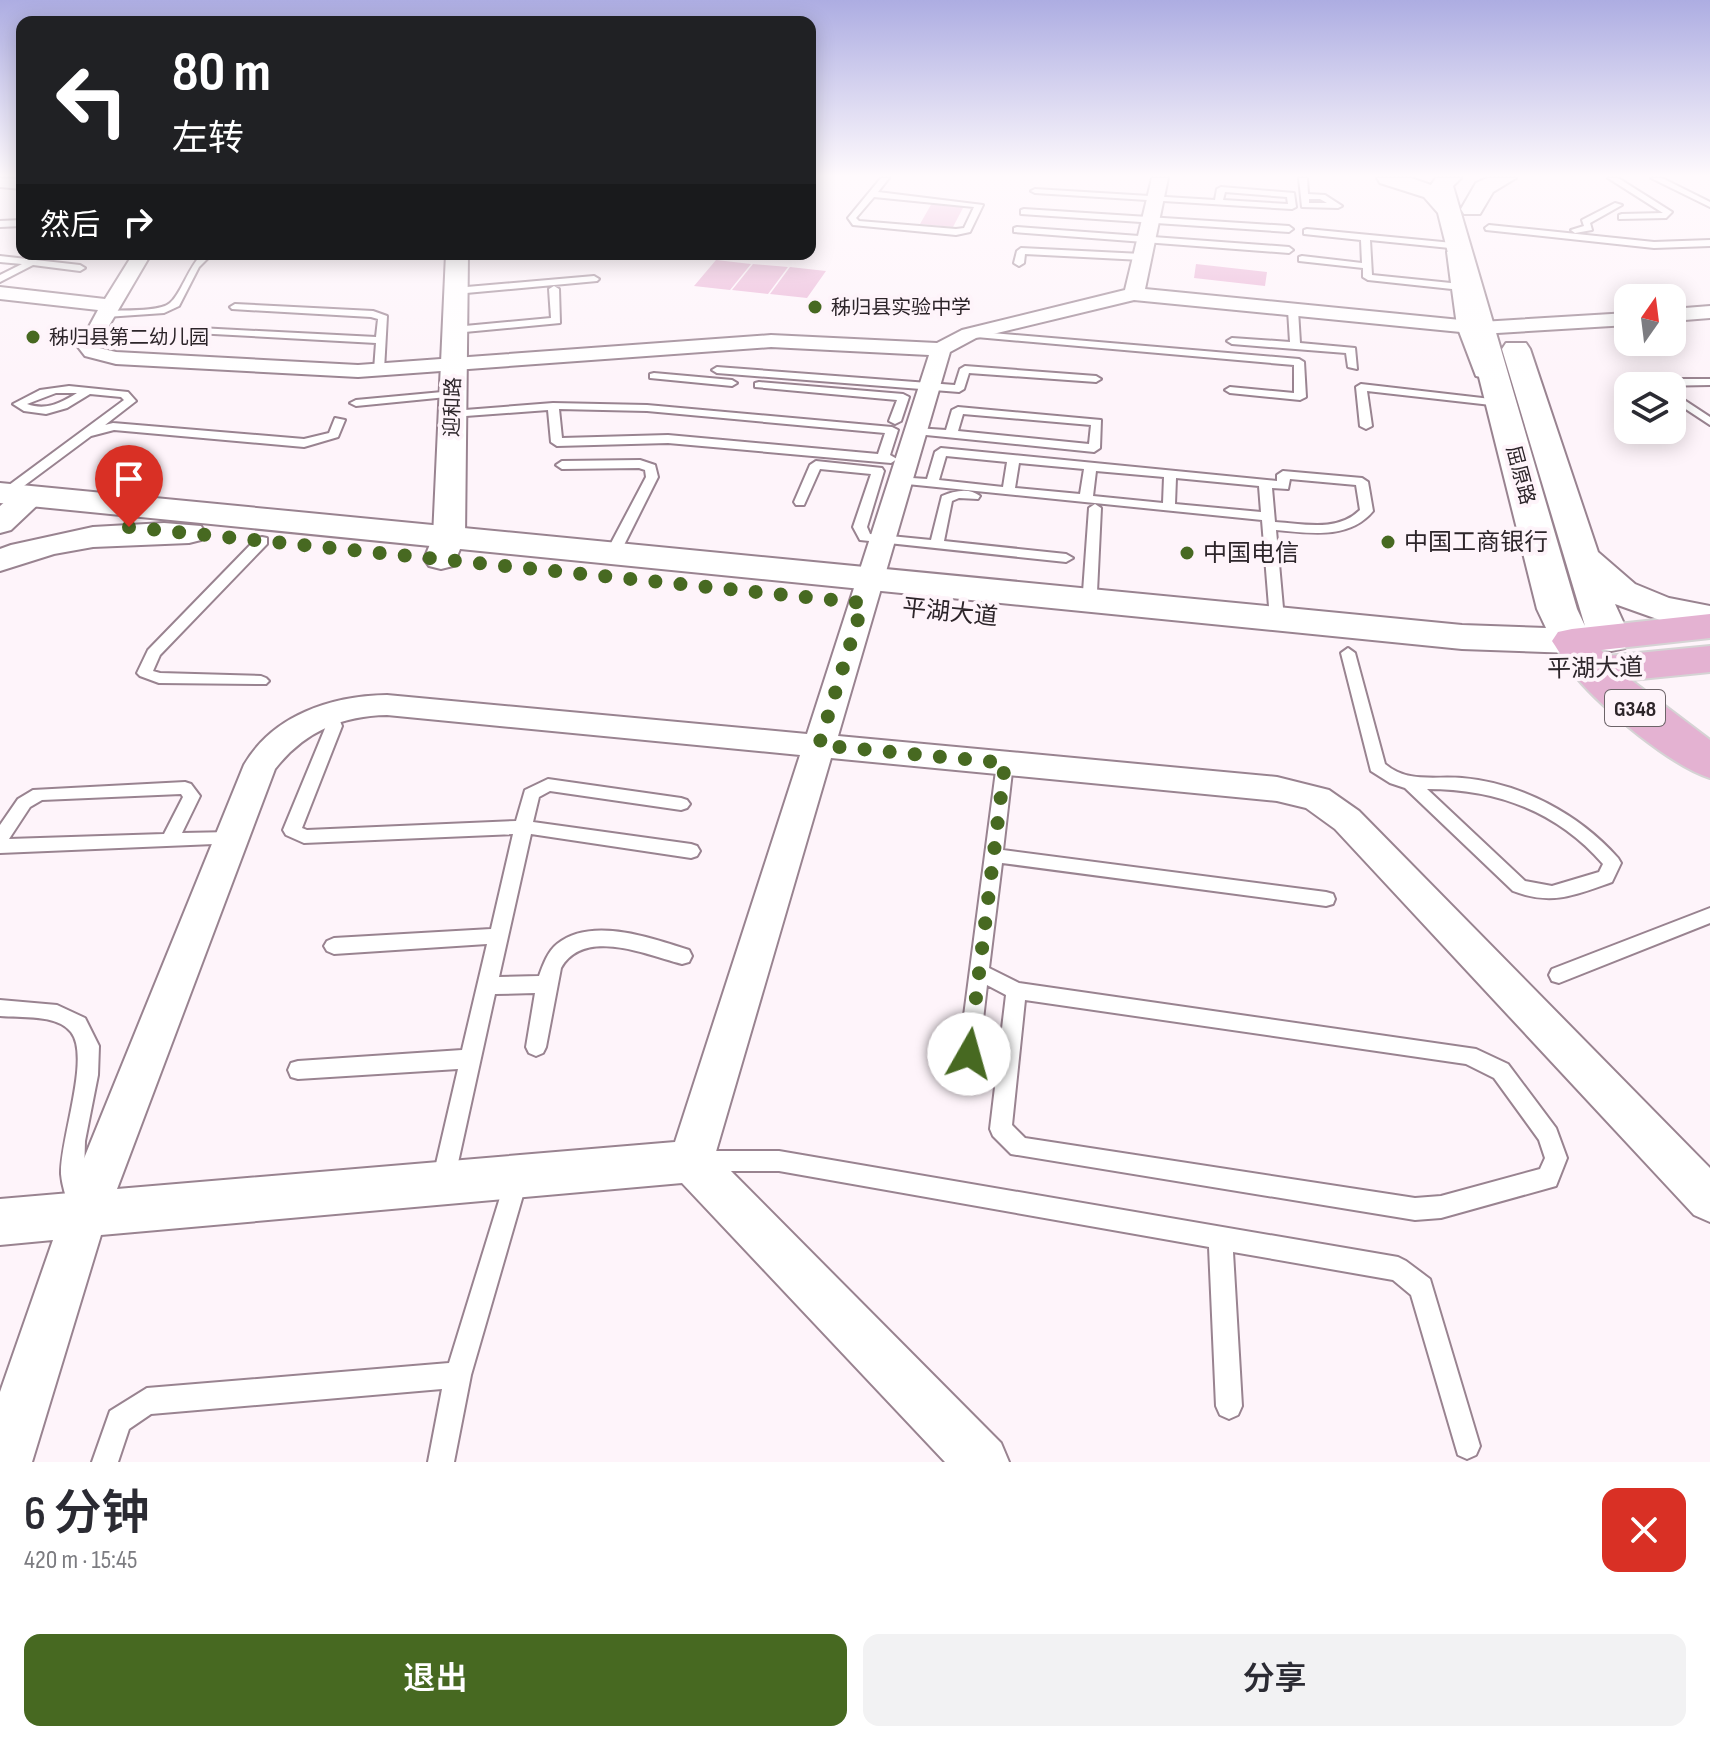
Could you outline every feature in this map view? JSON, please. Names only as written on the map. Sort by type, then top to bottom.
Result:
[{"type":"highway","name":"平湖大道","points":[[1602,655],[1710,626]]},
{"type":"highway","name":"平湖大道","points":[[1602,655],[1710,659]]},
{"type":"highway","name":"屈原路","points":[[1602,655],[1650,720],[1710,764]]},
{"type":"highway","name":"屈原路","points":[[1602,655],[1710,731]]},
{"type":"main road","name":"屈原路","points":[[1477,246],[1484,328],[1563,561],[1557,609],[1602,655]]},
{"type":"main road","name":"平湖大道","points":[[7,501],[189,533],[262,541],[446,543]]},
{"type":"main road","name":"平湖大道","points":[[7,501],[446,543],[872,573],[1276,613],[1602,655]]},
{"type":"main road","points":[[1563,561],[1622,594],[1673,612],[1710,618]]},
{"type":"main road","name":"平湖大道","points":[[872,573],[1348,653],[1476,666],[1602,655]]},
{"type":"street","points":[[1134,294],[1144,246]]},
{"type":"street","points":[[138,260],[88,347],[102,356],[379,370],[757,342],[955,342],[1134,294],[1484,328],[1614,320]]},
{"type":"street","name":"迎和路","points":[[446,543],[457,260]]},
{"type":"street","points":[[0,293],[108,310]]},
{"type":"street","points":[[1686,314],[1710,312]]},
{"type":"street","points":[[1686,318],[1710,329]]},
{"type":"street","points":[[691,1161],[907,451],[930,387],[955,342]]},
{"type":"street","points":[[0,561],[66,539],[106,534],[189,533]]},
{"type":"street","points":[[5,1462],[33,1362],[84,1214],[260,765],[269,752],[294,730],[348,707],[387,705],[819,745],[1277,789],[1317,799],[1334,809],[1710,1200]]},
{"type":"street","points":[[0,1222],[691,1161]]},
{"type":"street","points":[[691,1161],[982,1462]]},
{"type":"lane","points":[[1019,263],[1021,251],[1035,246]]},
{"type":"lane","points":[[1277,246],[1289,250]]},
{"type":"lane","points":[[1366,246],[1368,277],[1454,286]]},
{"type":"lane","points":[[1450,246],[1454,286],[1484,328],[1491,402],[1530,559],[1563,561]]},
{"type":"lane","points":[[0,259],[80,268]]},
{"type":"lane","points":[[1302,259],[1367,266]]},
{"type":"lane","points":[[108,310],[164,310],[176,304],[201,260]]},
{"type":"lane","points":[[0,279],[31,263]]},
{"type":"lane","points":[[455,291],[594,279]]},
{"type":"lane","points":[[454,330],[556,321],[554,289]]},
{"type":"lane","points":[[235,307],[373,314],[383,318],[379,370]]},
{"type":"lane","points":[[1293,310],[1295,344]]},
{"type":"lane","points":[[199,331],[381,340]]},
{"type":"lane","points":[[1232,341],[1351,350],[1353,367]]},
{"type":"lane","points":[[955,342],[1299,362],[1300,397],[1230,390]]},
{"type":"lane","points":[[717,370],[959,389],[965,369],[1096,379]]},
{"type":"lane","points":[[654,376],[903,397],[907,451]]},
{"type":"lane","points":[[1686,380],[1710,382]]},
{"type":"lane","points":[[1366,426],[1361,387],[1491,402]]},
{"type":"lane","points":[[7,501],[78,440],[130,401],[124,394],[87,391],[50,388],[19,404],[25,409],[50,411],[65,407],[87,391]]},
{"type":"lane","points":[[640,399],[907,451],[1008,491],[1238,523]]},
{"type":"lane","points":[[356,403],[553,406],[684,412],[892,430],[907,451]]},
{"type":"lane","points":[[1686,405],[1710,422]]},
{"type":"lane","points":[[553,406],[557,442],[668,439],[941,452],[1284,486],[1283,475],[1362,482],[1367,511],[1362,518],[1335,528],[1169,507],[957,494],[946,499],[936,546]]},
{"type":"lane","points":[[907,451],[951,434],[1094,448],[1097,422],[958,410],[951,434]]},
{"type":"lane","points":[[668,439],[684,412]]},
{"type":"lane","points":[[78,440],[113,426],[304,443],[334,435],[339,420]]},
{"type":"lane","points":[[1008,491],[1014,459]]},
{"type":"lane","points":[[562,465],[640,464],[651,468],[652,477],[616,547]]},
{"type":"lane","points":[[800,502],[816,465],[878,471],[860,527],[872,573]]},
{"type":"lane","points":[[1090,592],[1091,466]]},
{"type":"lane","points":[[1169,507],[1170,474]]},
{"type":"lane","points":[[446,543],[616,547],[1276,613],[1265,483]]},
{"type":"lane","points":[[261,681],[159,678],[145,673],[153,653],[262,541]]},
{"type":"lane","points":[[872,573],[936,546],[1066,558]]},
{"type":"lane","points":[[1348,653],[1377,767],[1387,778],[1411,784],[1462,784],[1511,795],[1600,846],[1612,863],[1606,877],[1553,896],[1535,894],[1519,886],[1411,784]]},
{"type":"lane","points":[[329,713],[334,726],[330,740],[292,830],[304,837],[523,827],[691,851]]},
{"type":"lane","points":[[969,1054],[1005,763]]},
{"type":"lane","points":[[443,1183],[531,794],[548,785],[681,804]]},
{"type":"lane","points":[[0,838],[24,803],[39,794],[185,788],[192,796],[170,840]]},
{"type":"lane","points":[[0,846],[232,838]]},
{"type":"lane","points":[[993,855],[1326,899]]},
{"type":"lane","points":[[1559,975],[1709,917]]},
{"type":"lane","points":[[334,946],[499,936]]},
{"type":"lane","points":[[536,1047],[557,954],[569,944],[586,938],[682,956]]},
{"type":"lane","points":[[978,971],[1016,991],[1469,1055],[1501,1071],[1548,1135],[1556,1158],[1548,1178],[1441,1207],[1415,1209],[1019,1147],[1001,1129],[1016,991]]},
{"type":"lane","points":[[487,986],[548,984]]},
{"type":"lane","points":[[0,1008],[36,1008],[65,1014],[87,1036],[91,1068],[69,1167],[71,1185],[84,1214]]},
{"type":"lane","points":[[298,1070],[471,1059]]},
{"type":"lane","points":[[691,1161],[779,1161],[1398,1269],[1421,1288],[1467,1446]]},
{"type":"lane","points":[[441,1462],[458,1375],[517,1176]]},
{"type":"lane","points":[[1220,1238],[1229,1406]]},
{"type":"lane","points":[[105,1462],[119,1420],[147,1401],[458,1375]]},
{"type":"shaded area","points":[[716,260],[751,264],[730,290],[694,286]]},
{"type":"shaded area","points":[[753,264],[788,267],[768,294],[732,290]]},
{"type":"shaded area","points":[[1196,264],[1267,272],[1265,286],[1194,278]]},
{"type":"shaded area","points":[[790,267],[826,271],[807,298],[770,294]]},
{"type":"place","name":"秭归县实验中学","points":[[815,307]]},
{"type":"place","name":"秭归县第二幼儿园","points":[[33,337]]},
{"type":"place","name":"中国工商银行","points":[[1388,542]]},
{"type":"place","name":"中国电信","points":[[1187,553]]},
{"type":"route","points":[[129,527],[863,603],[819,745],[1005,763],[969,1054]]}]
